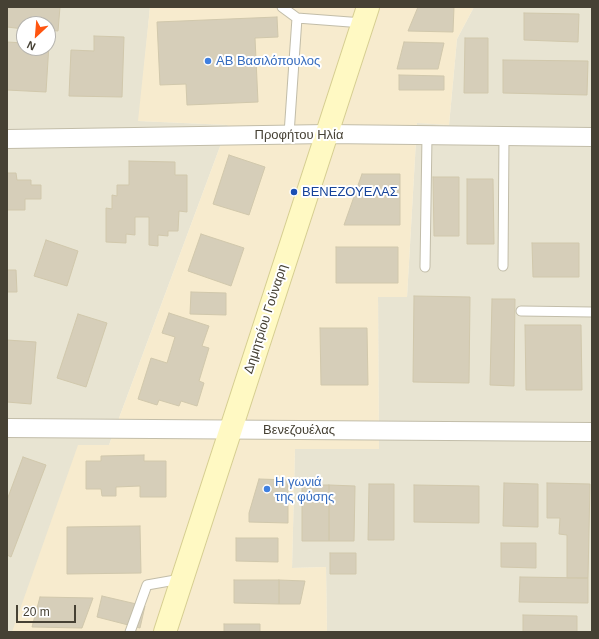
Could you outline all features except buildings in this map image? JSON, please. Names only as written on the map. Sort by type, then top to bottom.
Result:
[{"type":"main road","name":"Δημητρίου Γούναρη","points":[[165,632],[365,15]]},
{"type":"street","name":"Προφήτου Ηλία","points":[[7,139],[289,134],[592,138]]},
{"type":"street","name":"Βενεζουέλας","points":[[7,428],[592,432]]},
{"type":"lane","points":[[282,7],[297,18],[365,15]]},
{"type":"lane","points":[[289,134],[297,18]]},
{"type":"lane","points":[[425,267],[427,136]]},
{"type":"lane","points":[[503,266],[504,137]]},
{"type":"lane","points":[[521,311],[592,312]]},
{"type":"lane","points":[[130,632],[147,585],[183,578]]},
{"type":"shaded area","points":[[7,7],[150,7],[139,121],[228,125],[109,445],[154,632],[7,632]]},
{"type":"shaded area","points":[[150,7],[474,7],[457,39],[449,125],[417,123],[407,297],[378,297],[379,449],[295,449],[292,568],[326,567],[327,632],[12,632],[78,445],[109,445],[228,125],[138,121]]},
{"type":"shaded area","points":[[474,7],[592,7],[592,632],[327,632],[326,567],[292,568],[295,449],[379,448],[378,297],[407,297],[417,123],[449,125],[457,39]]},
{"type":"place","name":"ΑΒ Βασιλόπουλος","points":[[208,61]]},
{"type":"place","name":"ΒΕΝΕΖΟΥΕΛΑΣ","points":[[294,192]]},
{"type":"place","name":"Η γωνιά της φύσης","points":[[267,489]]}]
